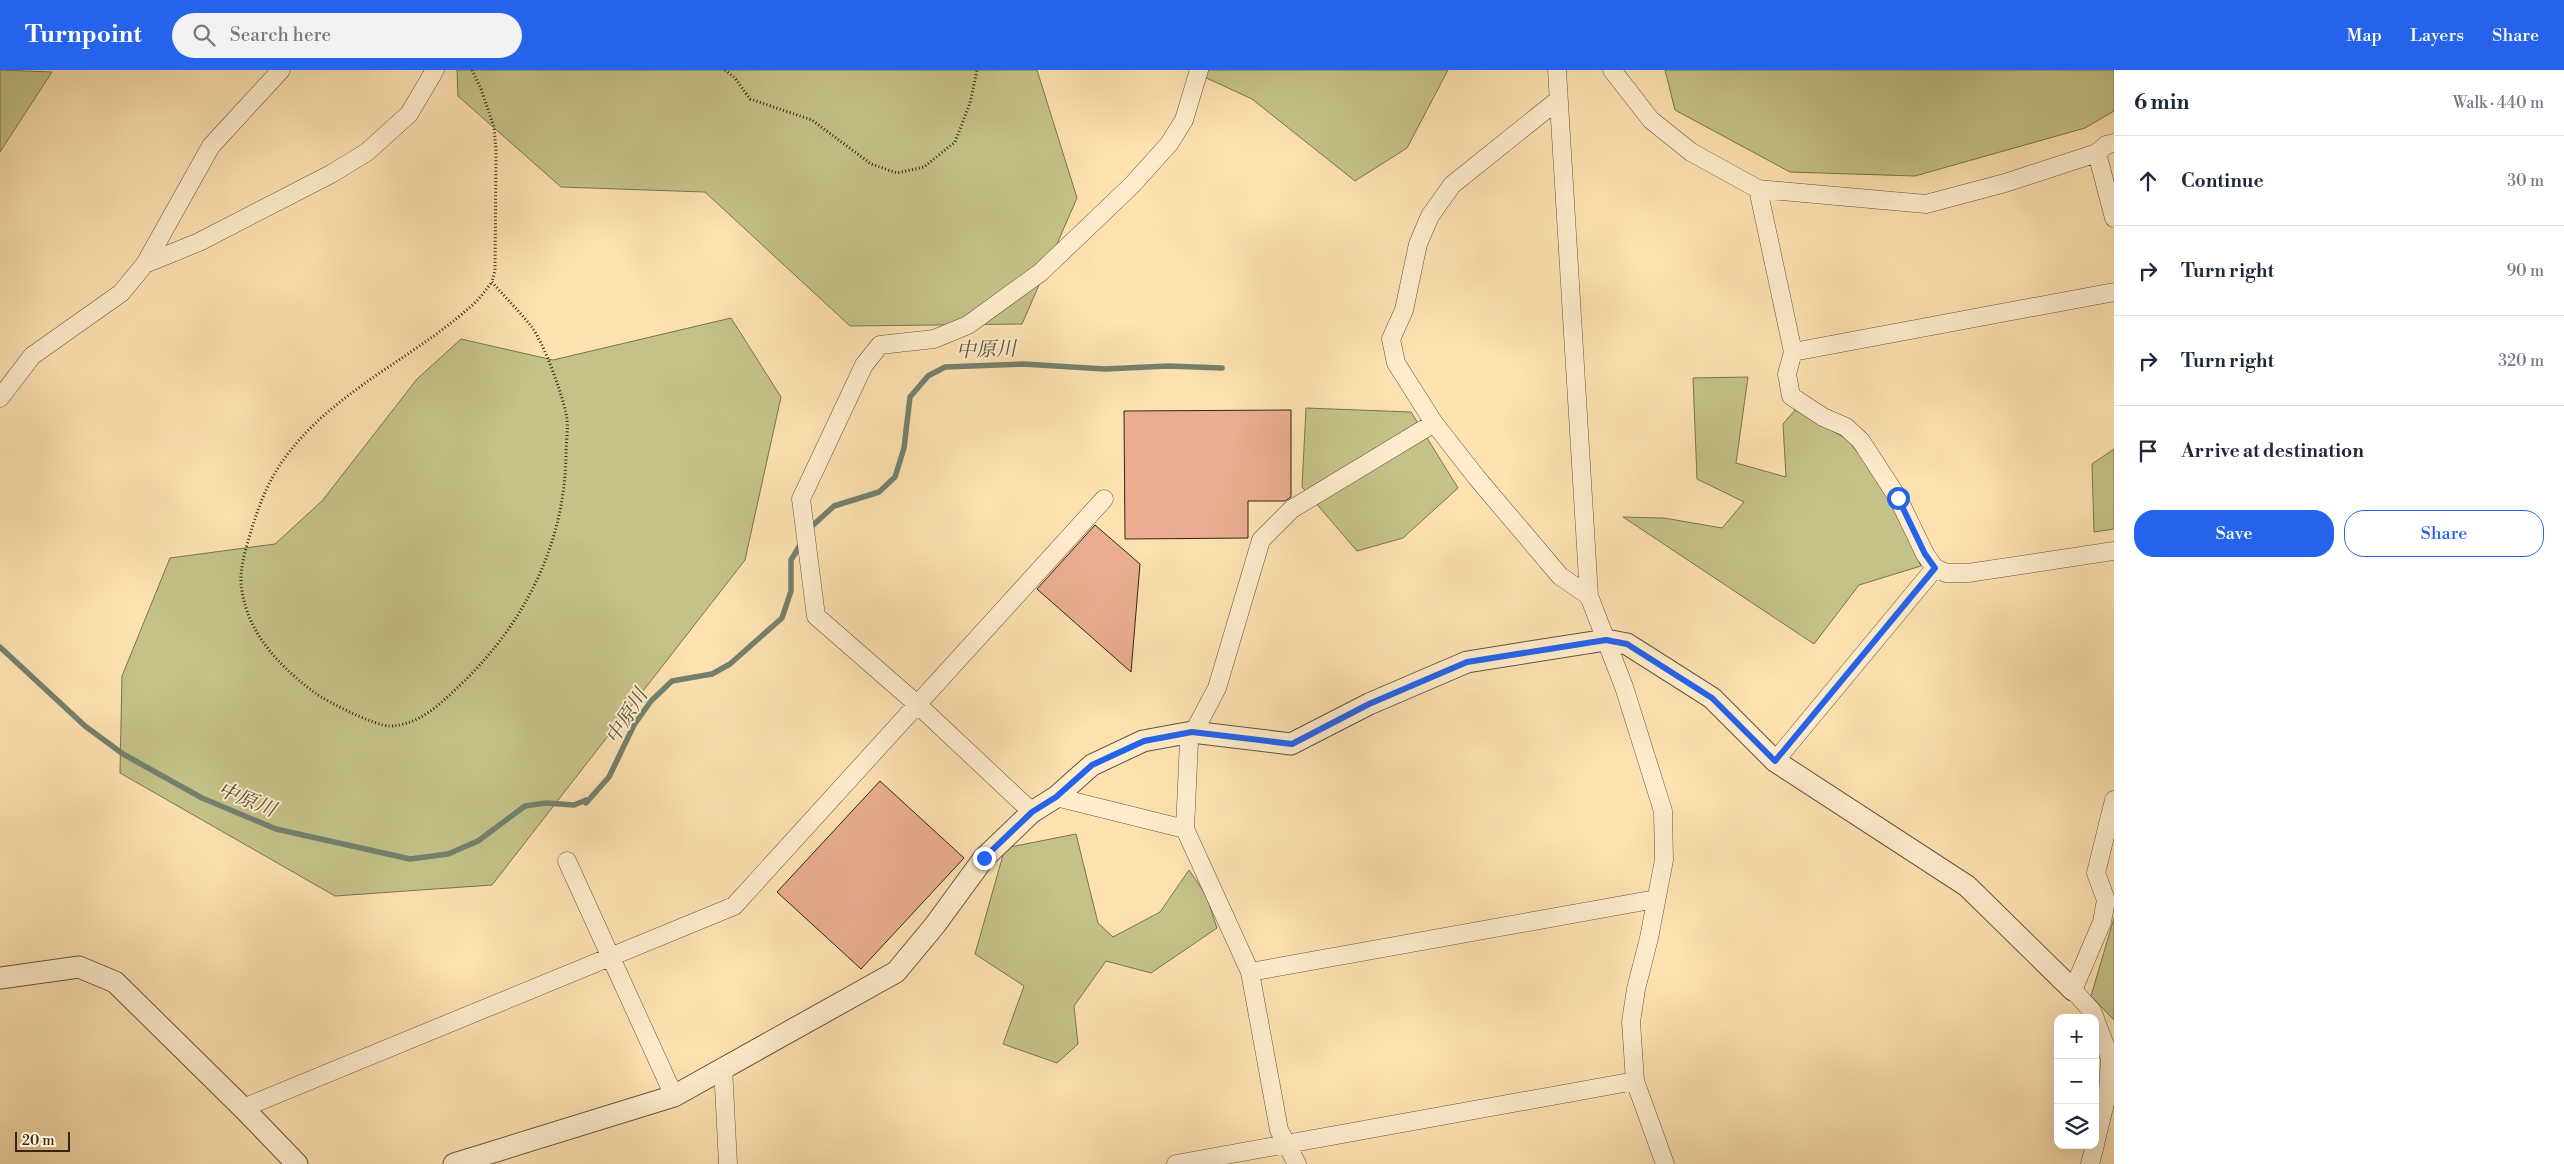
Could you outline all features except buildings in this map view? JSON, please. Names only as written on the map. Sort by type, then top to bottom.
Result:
[{"type":"street","points":[[0,398],[32,356],[121,293],[145,264],[211,146],[282,70]]},
{"type":"street","points":[[145,264],[199,242],[332,174],[368,152],[409,114],[435,70]]},
{"type":"street","points":[[1032,812],[918,705],[816,616],[800,499],[864,365],[880,344],[934,339],[968,325],[1041,272],[1132,185],[1169,144],[1184,120],[1199,70]]},
{"type":"street","points":[[1556,70],[1589,596],[1624,687],[1663,811],[1664,860],[1649,938],[1636,988],[1631,1022],[1635,1081],[1665,1164]]},
{"type":"street","points":[[1612,70],[1651,120],[1691,152],[1758,189],[1926,204],[2005,183],[2097,154],[2106,145],[2114,143]]},
{"type":"street","points":[[1558,100],[1452,185],[1430,216],[1418,244],[1404,310],[1391,339],[1396,363],[1434,423],[1477,478],[1560,576],[1589,596]]},
{"type":"street","points":[[2097,154],[2114,218]]},
{"type":"street","points":[[1758,189],[1793,352],[1786,374],[1791,396],[1823,417],[1846,427],[1861,441],[1898,498],[1925,554],[1935,568],[1946,573],[1968,573],[2114,551]]},
{"type":"street","points":[[1793,352],[2114,292]]},
{"type":"street","points":[[1297,1164],[1280,1130],[1250,972],[1185,829],[1189,741],[1192,732],[1217,688],[1261,540],[1292,509],[1434,423]]},
{"type":"street","points":[[243,1108],[734,906],[1104,499]]},
{"type":"street","points":[[1775,761],[1935,568]]},
{"type":"street","points":[[454,1164],[674,1096],[896,972],[935,925],[984,858],[1032,812],[1056,797],[1092,765],[1144,741],[1192,732],[1292,744],[1369,704],[1467,662],[1606,640],[1627,644],[1712,698],[1775,761],[1967,886],[2073,990],[2093,1014]]},
{"type":"street","points":[[1056,797],[1185,829]]},
{"type":"street","points":[[2073,990],[2108,923],[2110,899],[2096,873],[2114,800]]},
{"type":"street","points":[[567,861],[674,1096]]},
{"type":"street","points":[[1250,972],[1656,898]]},
{"type":"street","points":[[0,978],[79,967],[115,982],[297,1164]]},
{"type":"street","points":[[2099,1029],[2110,1058],[2108,1091],[2099,1128]]},
{"type":"street","points":[[723,1067],[728,1164]]},
{"type":"street","points":[[1176,1164],[1635,1081]]},
{"type":"street","points":[[2090,1164],[2094,1149]]},
{"type":"path","points":[[472,70],[481,89],[494,127],[496,151],[495,270],[492,282],[470,308],[343,398],[288,454],[262,497],[244,556],[241,590],[252,626],[267,648],[294,676],[329,703],[388,726],[421,719],[486,660],[530,596],[548,558],[566,485],[566,415],[552,370],[533,329],[492,282]]},
{"type":"path","points":[[725,70],[736,78],[750,99],[812,120],[872,164],[897,173],[924,167],[955,142],[970,103],[977,70]]},
{"type":"shaded area","points":[[0,70],[52,72],[0,152]]},
{"type":"shaded area","points":[[457,70],[1037,70],[1077,198],[1022,324],[850,326],[705,192],[561,187],[458,96]]},
{"type":"shaded area","points":[[1189,70],[1448,70],[1407,148],[1355,181],[1252,99]]},
{"type":"shaded area","points":[[1665,70],[2114,70],[2114,111],[2085,128],[1915,176],[1790,172],[1675,110]]},
{"type":"shaded area","points":[[731,318],[781,397],[745,560],[492,885],[335,896],[120,773],[122,676],[170,558],[275,544],[322,501],[417,379],[461,339],[553,360]]},
{"type":"shaded area","points":[[1748,377],[1736,463],[1786,477],[1783,424],[1795,410],[1847,439],[1883,485],[1921,566],[1859,585],[1814,644],[1623,517],[1664,518],[1722,528],[1744,502],[1697,479],[1693,378]]},
{"type":"shaded area","points":[[1306,408],[1411,412],[1458,488],[1403,538],[1357,551],[1302,487]]},
{"type":"shaded area","points":[[2114,449],[2114,529],[2094,532],[2092,464]]},
{"type":"shaded area","points":[[1076,834],[1098,923],[1113,937],[1160,912],[1189,870],[1206,895],[1217,928],[1151,973],[1106,961],[1074,1006],[1078,1044],[1057,1063],[1003,1044],[1024,986],[975,954],[1005,848]]},
{"type":"shaded area","points":[[2114,918],[2114,1020],[2091,996]]},
{"type":"waterway","name":"中原川","points":[[810,528],[834,506],[879,492],[895,477],[904,448],[910,397],[928,376],[945,367],[1023,364],[1105,369],[1168,366],[1222,368]]},
{"type":"waterway","name":"中原川","points":[[0,647],[85,726],[123,754],[202,798],[276,829],[410,859],[448,854],[478,841],[525,806],[546,803],[574,805],[586,800],[586,803],[609,777],[634,725],[651,701],[672,681],[712,674],[730,664],[782,618],[791,591],[791,560],[802,542]]},
{"type":"route","points":[[984,858],[1032,812],[1056,797],[1092,765],[1144,741],[1192,732],[1292,744],[1369,704],[1467,662],[1606,640],[1627,644],[1712,698],[1775,761],[1935,568],[1925,554],[1898,498]]}]
